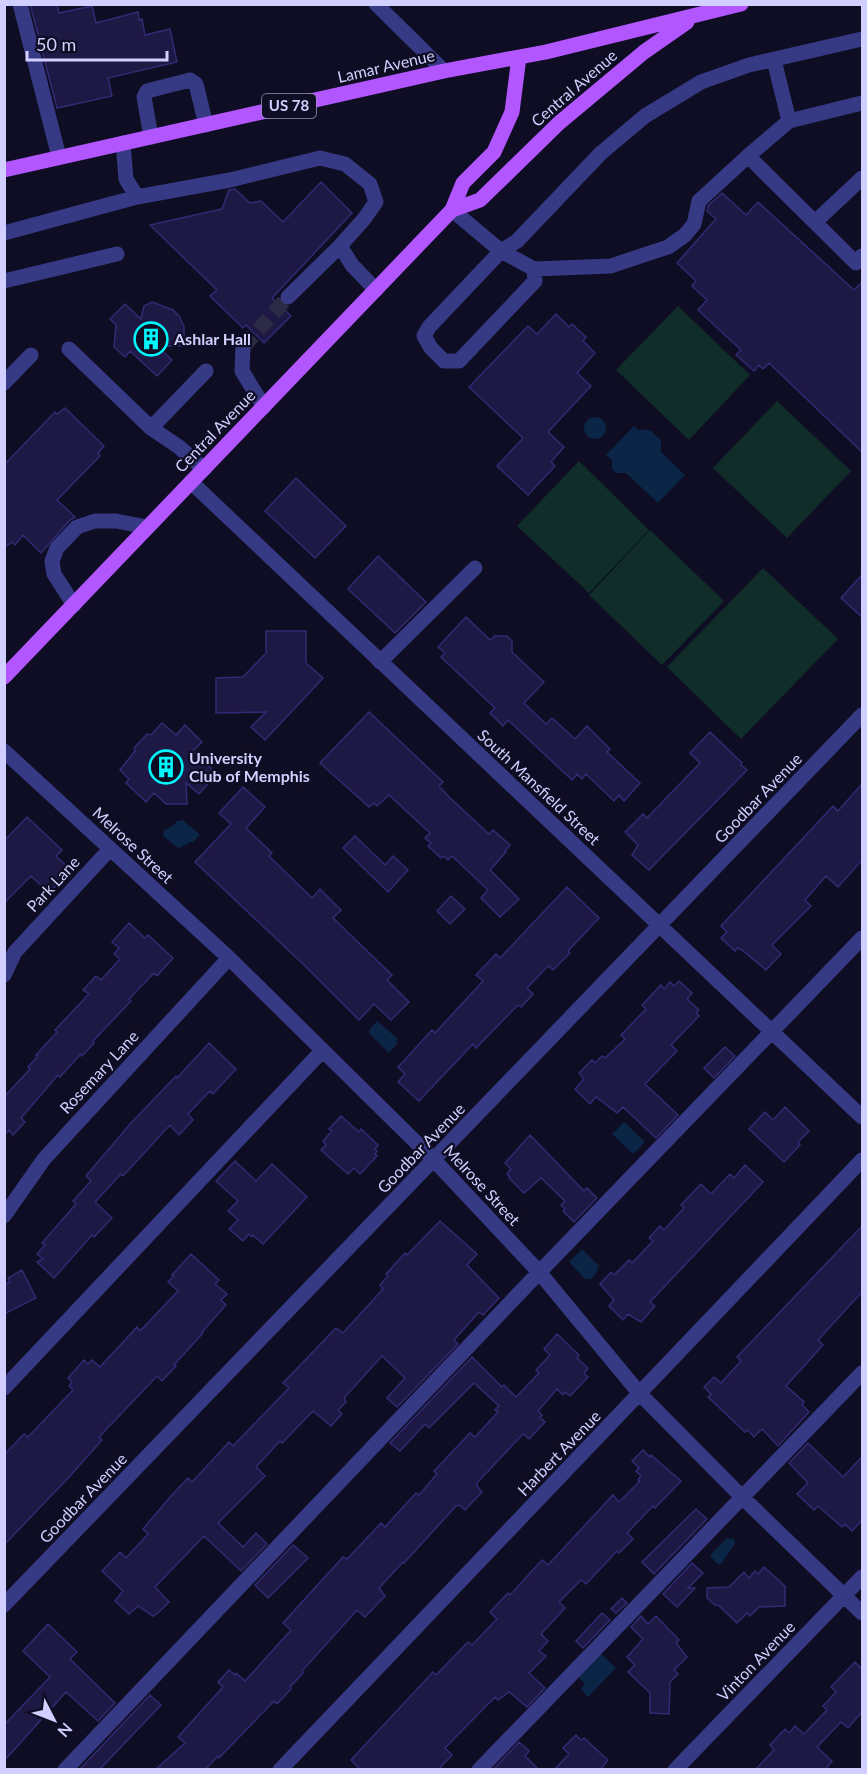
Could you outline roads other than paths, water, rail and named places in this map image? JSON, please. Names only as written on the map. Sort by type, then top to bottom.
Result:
[{"type":"main road","name":"Lamar Avenue","points":[[4,170],[444,71],[519,57],[741,4]]},
{"type":"main road","name":"Central Avenue","points":[[452,210],[480,200],[559,123],[644,52],[695,16]]},
{"type":"main road","name":"Central Avenue","points":[[4,677],[452,210],[463,183],[494,152],[512,112],[519,57]]},
{"type":"street","points":[[20,4],[59,158]]},
{"type":"street","points":[[376,4],[444,71]]},
{"type":"street","points":[[534,269],[535,281],[459,361],[444,361],[431,348],[424,336],[429,327],[501,251],[517,240],[602,153],[645,116],[701,82],[726,72],[862,39]]},
{"type":"street","points":[[774,60],[789,121]]},
{"type":"street","points":[[151,137],[144,97],[147,91],[190,80],[196,84],[206,125]]},
{"type":"street","points":[[452,210],[501,251],[534,269],[611,266],[668,247],[685,235],[694,224],[699,201],[789,121],[862,103]]},
{"type":"street","points":[[123,143],[126,179],[137,197]]},
{"type":"street","points":[[748,156],[856,263],[862,256]]},
{"type":"street","points":[[4,233],[137,197],[230,180],[320,158],[345,164],[370,184],[376,202],[340,246],[288,297]]},
{"type":"street","points":[[815,222],[862,178]]},
{"type":"street","points":[[340,246],[352,265],[376,290]]},
{"type":"street","points":[[4,281],[117,254]]},
{"type":"street","points":[[243,347],[242,371],[264,406]]},
{"type":"street","points":[[69,349],[151,428],[179,447],[204,469]]},
{"type":"street","points":[[4,383],[31,355]]},
{"type":"street","points":[[151,428],[206,371]]},
{"type":"street","name":"South Mansfield Street","points":[[191,482],[862,1117]]},
{"type":"street","points":[[74,605],[54,574],[52,561],[57,548],[77,527],[95,521],[116,521],[147,527]]},
{"type":"street","points":[[380,662],[475,567]]},
{"type":"street","name":"Goodbar Avenue","points":[[4,1605],[862,715]]},
{"type":"street","name":"Melrose Street","points":[[4,751],[229,958],[434,1160],[539,1272],[639,1394],[862,1613]]},
{"type":"street","name":"Park Lane","points":[[4,975],[15,952],[110,849]]},
{"type":"street","points":[[65,1770],[539,1272],[862,938]]},
{"type":"street","name":"Rosemary Lane","points":[[4,1216],[44,1159],[229,958]]},
{"type":"street","points":[[4,1388],[322,1051]]},
{"type":"street","name":"Harbert Avenue","points":[[280,1770],[862,1160]]},
{"type":"street","points":[[479,1770],[862,1373]]},
{"type":"street","name":"Vinton Avenue","points":[[675,1770],[862,1577]]},
{"type":"water","points":[[595,417],[603,420],[606,428],[603,436],[595,439],[587,436],[584,428],[587,420]]},
{"type":"water","points":[[634,426],[638,430],[650,430],[661,440],[661,452],[685,475],[658,503],[626,473],[616,473],[612,469],[612,460],[606,455]]},
{"type":"water","points":[[183,820],[200,835],[193,842],[178,848],[163,836],[164,830],[177,821]]},
{"type":"water","points":[[377,1021],[397,1038],[397,1044],[389,1053],[370,1034],[369,1030]]},
{"type":"water","points":[[624,1122],[645,1142],[633,1154],[612,1134]]},
{"type":"water","points":[[582,1249],[599,1266],[591,1279],[585,1279],[569,1262]]},
{"type":"water","points":[[727,1538],[734,1539],[735,1544],[721,1564],[717,1564],[710,1555]]},
{"type":"water","points":[[601,1654],[616,1668],[588,1697],[581,1689],[585,1684],[578,1677]]},
{"type":"tunnel","points":[[243,347],[288,297]]},
{"type":"place","name":"Ashlar Hall","points":[[151,339]]},
{"type":"place","name":"University Club of Memphis","points":[[166,767]]}]
